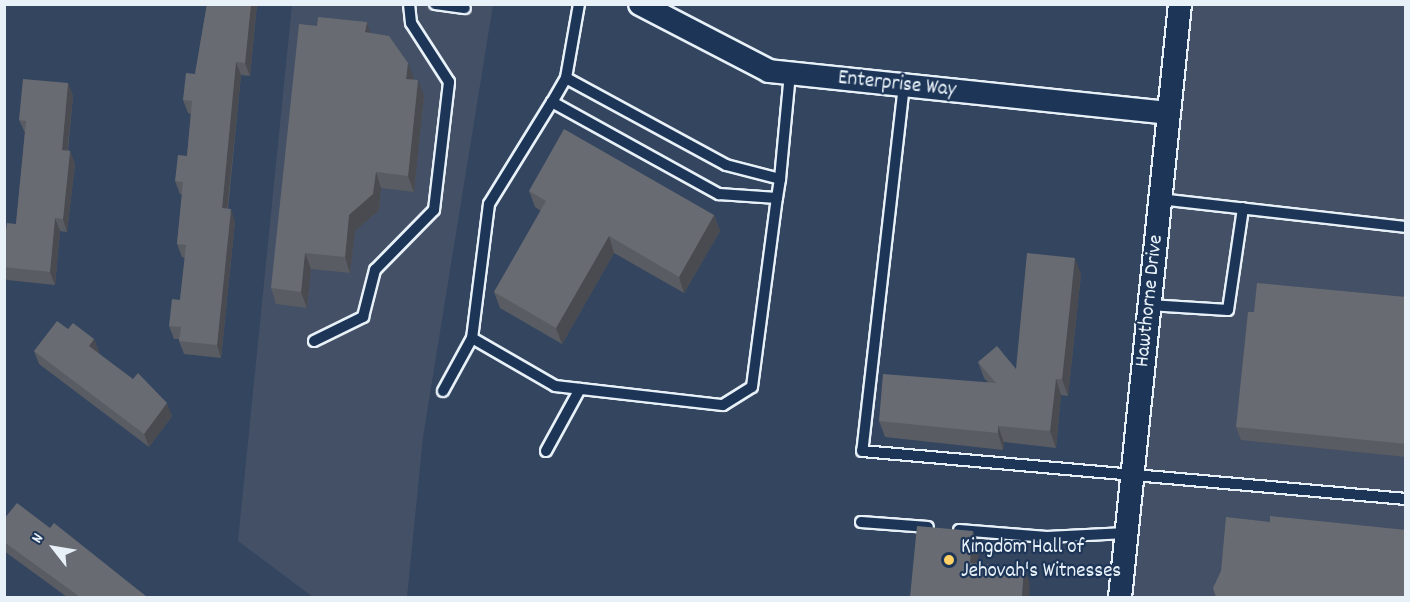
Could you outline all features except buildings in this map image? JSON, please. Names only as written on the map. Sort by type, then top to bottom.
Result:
[{"type":"street","name":"Enterprise Way","points":[[640,4],[769,71],[1169,113]]},
{"type":"street","name":"Hawthorne Drive","points":[[1120,597],[1180,4]]},
{"type":"lane","points":[[314,341],[363,317],[375,270],[434,210],[449,82],[411,23],[409,4]]},
{"type":"lane","points":[[435,4],[465,8]]},
{"type":"lane","points":[[443,391],[472,338],[489,204],[566,78],[579,4]]},
{"type":"lane","points":[[472,338],[555,386],[723,405],[752,387],[780,179],[790,74]]},
{"type":"lane","points":[[566,78],[726,165],[780,179]]},
{"type":"lane","points":[[904,85],[862,451],[1406,499]]},
{"type":"lane","points":[[552,102],[719,194],[777,198]]},
{"type":"lane","points":[[1160,199],[1406,227]]},
{"type":"lane","points":[[1149,304],[1228,310],[1243,208]]},
{"type":"lane","points":[[546,451],[580,389]]},
{"type":"lane","points":[[861,522],[1047,537],[1126,534]]},
{"type":"shaded area","points":[[292,5],[493,5],[423,437],[407,597],[313,597],[238,541]]},
{"type":"shaded area","points":[[1180,5],[1405,5],[1405,597],[1119,598]]},
{"type":"place","name":"Kingdom Hall of Jehovah's Witnesses","points":[[949,560]]}]
